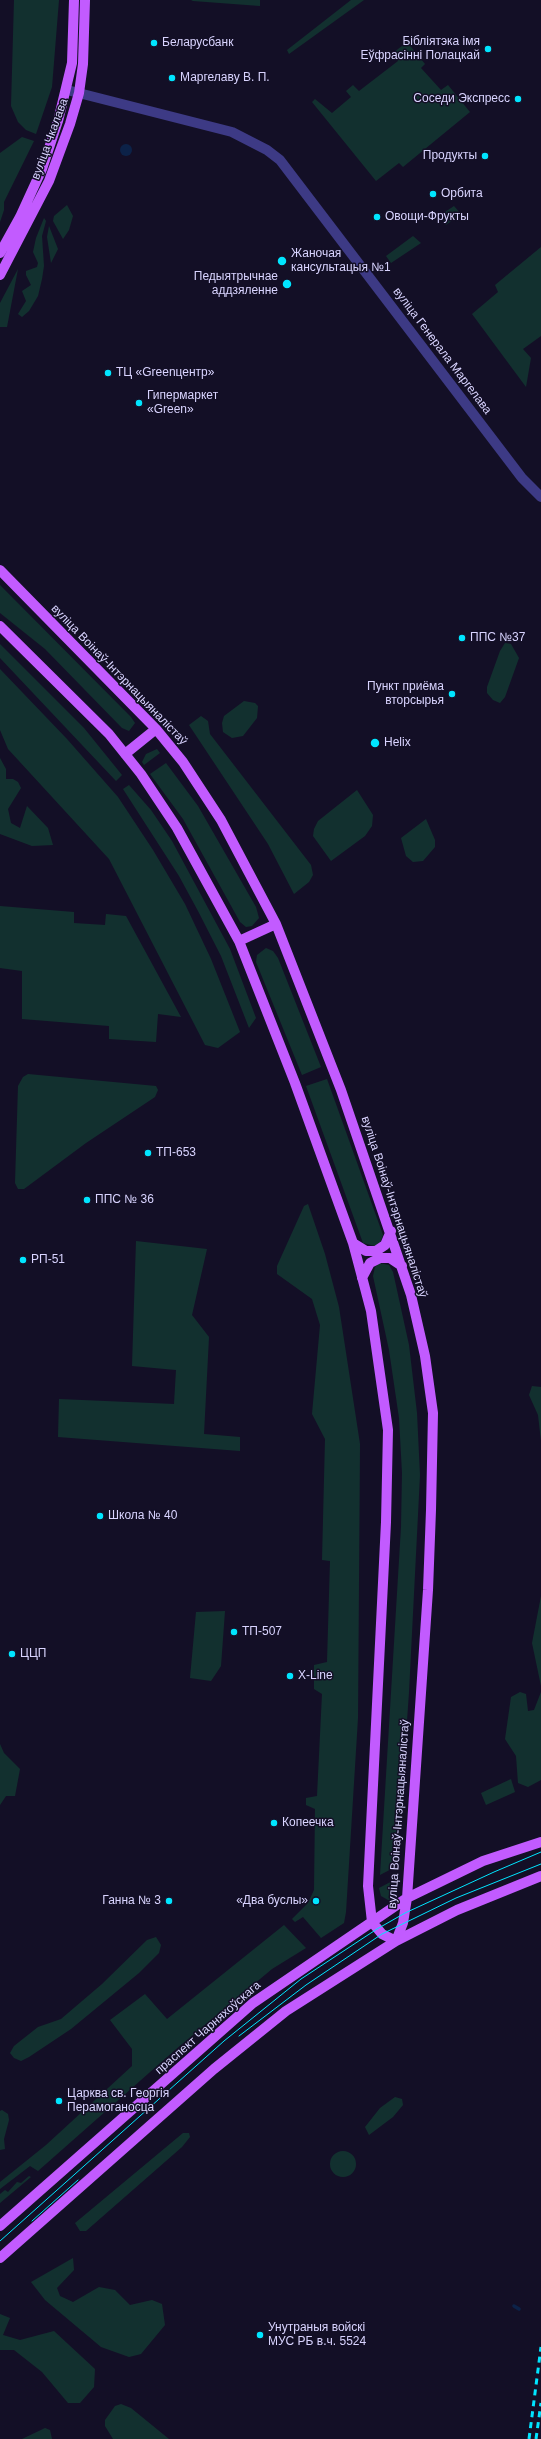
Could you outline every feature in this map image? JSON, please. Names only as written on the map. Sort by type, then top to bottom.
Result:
[{"type":"main road","name":"вуліца Чкалава","points":[[0,253],[20,217],[42,168],[67,90],[72,63],[74,0]]},
{"type":"main road","name":"вуліца Чкалава","points":[[0,275],[49,181],[79,93],[83,64],[85,0]]},
{"type":"main road","name":"вуліца Воінаў-Інтэрнацыяналістаў","points":[[0,570],[156,729],[183,762],[221,820],[276,924],[341,1090],[391,1231],[411,1295],[425,1356],[433,1413],[428,1590],[407,1898],[403,1923],[396,1941]]},
{"type":"main road","name":"вуліца Воінаў-Інтэрнацыяналістаў","points":[[0,626],[109,734],[178,828],[238,941],[294,1083],[353,1243],[371,1311],[388,1430],[386,1522],[368,1865],[369,1906],[372,1922]]},
{"type":"main road","points":[[125,754],[156,729]]},
{"type":"main road","points":[[238,941],[276,924]]},
{"type":"main road","points":[[353,1243],[366,1251],[376,1250],[385,1245],[391,1231]]},
{"type":"main road","points":[[362,1278],[370,1263],[380,1258],[390,1258],[402,1266]]},
{"type":"main road","name":"праспект Чарняхоўскага","points":[[0,2226],[253,2003],[407,1898],[483,1861],[541,1842]]},
{"type":"main road","points":[[0,2258],[214,2069],[286,2011],[396,1941],[457,1910],[541,1876]]},
{"type":"main road","points":[[372,1922],[382,1934],[396,1941]]},
{"type":"street","name":"вуліца Генерала Маргелава","points":[[67,90],[232,132],[262,147],[280,160],[524,481],[541,497]]},
{"type":"green space","points":[[14,0],[59,0],[52,87],[36,134],[26,130],[18,122],[11,106]]},
{"type":"green space","points":[[191,0],[260,0],[260,6],[193,1]]},
{"type":"green space","points":[[351,0],[364,0],[289,54],[287,50]]},
{"type":"green space","points":[[407,42],[425,64],[421,68],[441,90],[448,85],[470,112],[403,167],[399,163],[376,181],[312,102],[315,99],[332,113],[351,97],[346,91],[353,85],[359,91],[398,61],[393,53]]},
{"type":"green space","points":[[22,137],[34,141],[4,202],[4,210],[0,222],[0,153]]},
{"type":"green space","points":[[67,205],[73,216],[69,230],[63,239],[53,221],[54,216]]},
{"type":"green space","points":[[454,206],[461,214],[446,225],[439,216]]},
{"type":"green space","points":[[44,218],[46,221],[42,236],[44,266],[42,279],[38,296],[29,311],[22,317],[18,314],[26,301],[22,291],[31,285],[26,275],[26,271],[37,267],[38,263],[33,252],[36,238]]},
{"type":"green space","points":[[49,226],[58,249],[51,263],[47,237]]},
{"type":"green space","points":[[413,236],[421,243],[391,263],[386,256]]},
{"type":"green space","points":[[541,247],[541,336],[523,349],[531,358],[526,387],[472,314],[498,292],[495,285]]},
{"type":"green space","points":[[18,269],[7,327],[0,327],[0,303]]},
{"type":"green space","points":[[0,585],[131,717],[135,723],[129,731],[122,728],[45,649],[0,613]]},
{"type":"green space","points":[[505,643],[511,644],[519,658],[505,697],[500,703],[493,700],[487,693],[487,687],[500,651]]},
{"type":"green space","points":[[0,644],[84,728],[122,775],[116,781],[0,658]]},
{"type":"green space","points":[[0,669],[67,739],[118,797],[153,850],[185,904],[211,959],[240,1032],[218,1048],[205,1045],[109,859],[8,749],[0,730]]},
{"type":"green space","points":[[244,701],[255,703],[258,706],[257,718],[243,736],[232,738],[223,732],[222,723],[224,716]]},
{"type":"green space","points":[[201,716],[208,721],[210,734],[311,865],[313,875],[309,882],[294,894],[268,844],[189,725]]},
{"type":"green space","points":[[157,749],[160,753],[144,765],[142,762],[146,754]]},
{"type":"green space","points":[[0,758],[6,769],[6,779],[13,779],[18,782],[21,788],[8,809],[11,823],[20,828],[27,806],[48,828],[53,845],[32,846],[0,834]]},
{"type":"green space","points":[[166,763],[198,806],[256,907],[259,918],[252,926],[246,927],[240,922],[183,819],[150,774]]},
{"type":"green space","points":[[129,785],[151,810],[172,841],[230,949],[256,1018],[249,1028],[221,956],[198,911],[179,876],[123,789]]},
{"type":"green space","points":[[357,790],[373,815],[372,826],[365,836],[331,861],[313,836],[314,829],[318,821]]},
{"type":"green space","points":[[426,819],[435,840],[435,847],[423,861],[413,862],[406,856],[401,838]]},
{"type":"green space","points":[[0,906],[74,912],[74,923],[105,925],[106,914],[126,916],[181,1017],[158,1014],[156,1042],[109,1039],[109,1026],[22,1019],[22,971],[0,968]]},
{"type":"green space","points":[[266,948],[273,951],[278,958],[321,1067],[302,1075],[256,962],[257,955]]},
{"type":"green space","points":[[28,1074],[156,1086],[158,1090],[155,1097],[86,1143],[24,1189],[18,1189],[15,1183],[18,1086],[23,1077]]},
{"type":"green space","points":[[327,1079],[383,1235],[380,1243],[375,1246],[363,1243],[306,1086]]},
{"type":"green space","points":[[308,1204],[325,1254],[339,1307],[360,1444],[358,1718],[346,1912],[344,1923],[321,1938],[303,1917],[295,1922],[292,1919],[308,1903],[314,1890],[315,1809],[306,1805],[306,1798],[317,1796],[322,1694],[314,1689],[314,1665],[327,1662],[330,1561],[322,1560],[325,1439],[312,1414],[320,1325],[312,1299],[277,1274],[277,1266],[304,1206]]},
{"type":"green space","points":[[136,1241],[207,1249],[192,1315],[209,1337],[204,1434],[240,1437],[240,1451],[58,1437],[59,1399],[174,1404],[176,1370],[132,1366]]},
{"type":"green space","points":[[379,1263],[389,1265],[393,1272],[409,1345],[417,1413],[420,1475],[409,1692],[397,1866],[380,1875],[401,1527],[402,1473],[399,1418],[389,1350],[373,1276],[375,1267]]},
{"type":"green space","points":[[532,1386],[541,1387],[541,1441],[538,1415],[529,1395]]},
{"type":"green space","points":[[541,1596],[541,1686],[532,1643]]},
{"type":"green space","points":[[225,1611],[221,1666],[211,1681],[190,1678],[196,1612]]},
{"type":"green space","points":[[520,1692],[526,1694],[528,1711],[534,1710],[541,1692],[541,1780],[528,1787],[518,1783],[516,1756],[505,1739],[511,1697]]},
{"type":"green space","points":[[0,1744],[4,1753],[20,1769],[15,1796],[6,1796],[0,1805]]},
{"type":"green space","points":[[511,1779],[515,1792],[486,1805],[481,1793]]},
{"type":"green space","points":[[398,1878],[397,1895],[393,1899],[388,1900],[381,1896],[379,1888]]},
{"type":"green space","points":[[284,1925],[306,1948],[272,1969],[175,2050],[38,2171],[30,2166],[0,2189],[0,2182],[46,2145],[132,2066],[132,2049],[110,2020],[145,1994],[167,2019]]},
{"type":"green space","points":[[156,1937],[161,1945],[159,1953],[139,1973],[71,2029],[29,2057],[21,2061],[14,2058],[10,2053],[14,2046],[38,2027],[61,2019],[102,1984],[147,1940]]},
{"type":"green space","points":[[395,2097],[402,2099],[403,2105],[393,2117],[369,2135],[365,2127],[380,2108]]},
{"type":"green space","points":[[2,2110],[8,2114],[9,2120],[4,2139],[5,2149],[0,2150],[0,2111]]},
{"type":"green space","points":[[183,2133],[189,2133],[190,2137],[182,2147],[86,2231],[80,2231],[75,2223]]},
{"type":"green space","points":[[343,2151],[352,2155],[356,2164],[352,2173],[343,2177],[334,2173],[330,2164],[334,2155]]},
{"type":"green space","points":[[29,2176],[31,2177],[0,2203],[0,2194],[5,2190],[8,2192],[17,2182],[21,2183]]},
{"type":"green space","points":[[73,2258],[74,2270],[57,2288],[60,2296],[73,2302],[99,2287],[115,2290],[130,2305],[152,2300],[162,2304],[165,2325],[141,2354],[129,2357],[101,2347],[45,2300],[31,2282]]},
{"type":"green space","points":[[0,2314],[10,2318],[3,2335],[20,2340],[54,2331],[95,2369],[94,2387],[80,2403],[68,2403],[42,2372],[14,2350],[0,2350]]},
{"type":"green space","points":[[121,2404],[131,2408],[169,2439],[113,2439],[105,2426],[105,2420],[115,2406]]},
{"type":"green space","points":[[45,2428],[50,2430],[52,2439],[22,2439]]},
{"type":"water","points":[[126,144],[130,146],[132,150],[130,154],[126,156],[122,154],[120,150],[122,146]]},
{"type":"waterway","points":[[514,2306],[519,2309]]},
{"type":"tram line","points":[[0,2241],[224,2041],[301,1979],[377,1929],[405,1913],[541,1852]]},
{"type":"tram line","points":[[239,2036],[306,1985],[382,1934],[456,1898],[541,1864]]},
{"type":"tram line","points":[[32,2221],[78,2180]]},
{"type":"railway","points":[[529,2439],[541,2347]]},
{"type":"railway","points":[[536,2439],[541,2403]]},
{"type":"place","name":"Беларусбанк","points":[[154,43]]},
{"type":"place","name":"Бібліятэка імя Еўфрасінні Полацкай","points":[[488,49]]},
{"type":"place","name":"Маргелаву В. П.","points":[[172,78]]},
{"type":"place","name":"Соседи Экспресс","points":[[518,99]]},
{"type":"place","name":"Продукты","points":[[485,156]]},
{"type":"place","name":"Орбита","points":[[433,194]]},
{"type":"place","name":"Овощи-Фрукты","points":[[377,217]]},
{"type":"place","name":"Жаночая кансультацыя №1","points":[[282,261]]},
{"type":"place","name":"Педыятрычнае аддзяленне","points":[[287,284]]},
{"type":"place","name":"ТЦ «Greenцентр»","points":[[108,373]]},
{"type":"place","name":"Гипермаркет «Green»","points":[[139,403]]},
{"type":"place","name":"ППС №37","points":[[462,638]]},
{"type":"place","name":"Пункт приёма вторсырья","points":[[452,694]]},
{"type":"place","name":"Helix","points":[[375,743]]},
{"type":"place","name":"ТП-653","points":[[148,1153]]},
{"type":"place","name":"ППС № 36","points":[[87,1200]]},
{"type":"place","name":"РП-51","points":[[23,1260]]},
{"type":"place","name":"Школа № 40","points":[[100,1516]]},
{"type":"place","name":"ТП-507","points":[[234,1632]]},
{"type":"place","name":"ЦЦП","points":[[12,1654]]},
{"type":"place","name":"X-Line","points":[[290,1676]]},
{"type":"place","name":"Копеечка","points":[[274,1823]]},
{"type":"place","name":"Ганна № 3","points":[[169,1901]]},
{"type":"place","name":"«Два буслы»","points":[[316,1901]]},
{"type":"place","name":"Царква св. Георгія Перамоганосца","points":[[59,2101]]},
{"type":"place","name":"Унутраныя войскі МУС РБ в.ч. 5524","points":[[260,2335]]}]
